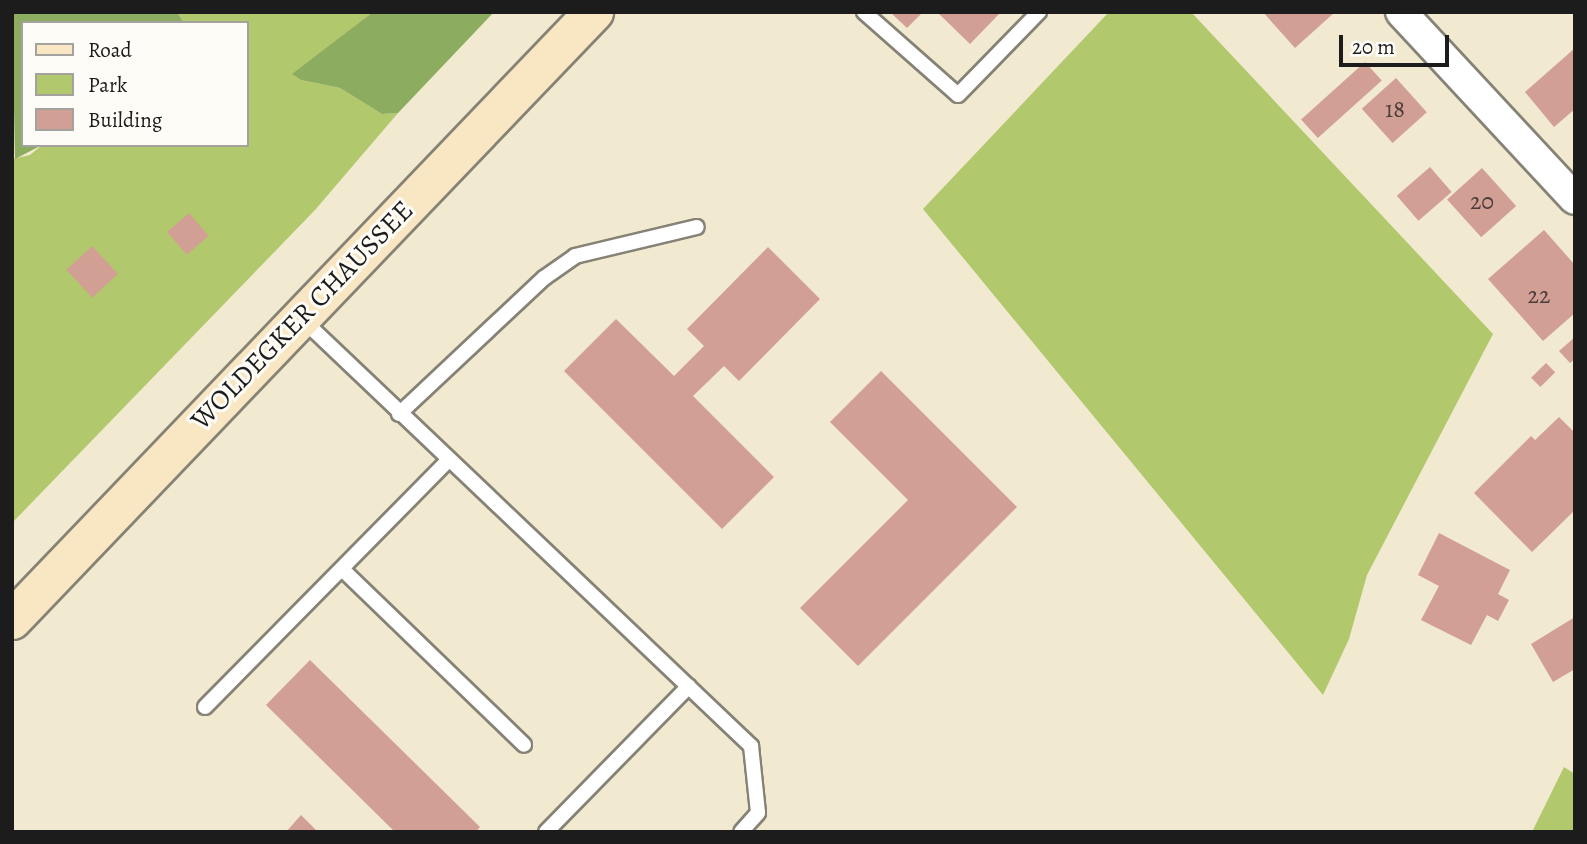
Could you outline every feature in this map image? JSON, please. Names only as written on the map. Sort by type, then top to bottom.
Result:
[{"type":"main road","name":"WOLDEGKER CHAUSSEE","points":[[12,620],[299,317],[594,12]]},
{"type":"street","points":[[1401,12],[1575,199]]},
{"type":"lane","points":[[864,12],[958,95],[1039,12]]},
{"type":"lane","points":[[399,414],[544,278],[575,257],[697,228]]},
{"type":"lane","points":[[299,317],[751,746],[758,813],[741,832]]},
{"type":"lane","points":[[205,707],[449,460]]},
{"type":"lane","points":[[342,569],[524,745]]},
{"type":"lane","points":[[546,832],[689,685]]},
{"type":"green space","points":[[12,12],[177,12],[183,21],[21,21],[21,147],[38,147],[15,159]]},
{"type":"green space","points":[[177,12],[373,12],[293,74],[301,80],[340,88],[382,114],[398,113],[315,210],[12,523],[12,159],[30,155],[40,147],[248,147],[248,21],[183,21]]},
{"type":"green space","points":[[373,12],[494,12],[398,113],[382,114],[340,88],[301,80],[292,74]]},
{"type":"green space","points":[[1109,12],[1191,12],[1493,334],[1367,575],[1349,639],[1323,695],[923,209]]},
{"type":"green space","points":[[1564,767],[1575,774],[1575,832],[1532,832]]},
{"type":"building","points":[[890,12],[923,12],[907,28]]},
{"type":"building","points":[[937,12],[1001,12],[970,44]]},
{"type":"building","points":[[1263,12],[1335,12],[1295,48]]},
{"type":"building","points":[[1575,48],[1575,109],[1554,127],[1525,92]]},
{"type":"building","points":[[1365,62],[1382,81],[1318,138],[1301,120]]},
{"type":"building","points":[[1396,78],[1427,112],[1393,143],[1362,109]]},
{"type":"building","points":[[1430,167],[1452,192],[1418,221],[1397,196]]},
{"type":"building","points":[[1482,168],[1516,206],[1481,237],[1447,199]]},
{"type":"building","points":[[189,213],[209,236],[187,255],[167,232]]},
{"type":"building","points":[[1544,230],[1575,265],[1575,313],[1543,341],[1488,279]]},
{"type":"building","points":[[92,246],[118,274],[92,298],[66,270]]},
{"type":"building","points":[[768,247],[820,299],[739,381],[724,366],[693,396],[774,477],[722,529],[564,371],[616,319],[674,376],[704,346],[687,329]]},
{"type":"building","points":[[1575,337],[1575,359],[1570,363],[1559,351]]},
{"type":"building","points":[[1546,363],[1555,372],[1540,387],[1531,378]]},
{"type":"building","points":[[881,371],[1017,507],[858,666],[800,608],[908,500],[830,422]]},
{"type":"building","points":[[1559,417],[1575,433],[1575,510],[1532,552],[1474,493],[1531,436],[1535,440]]},
{"type":"building","points":[[1439,533],[1510,570],[1498,594],[1509,600],[1498,621],[1487,615],[1471,645],[1421,620],[1439,586],[1418,575]]},
{"type":"building","points":[[1575,617],[1575,669],[1553,682],[1531,644]]},
{"type":"building","points":[[310,660],[480,827],[476,832],[395,832],[266,705]]},
{"type":"building","points":[[301,815],[318,832],[286,832]]}]
